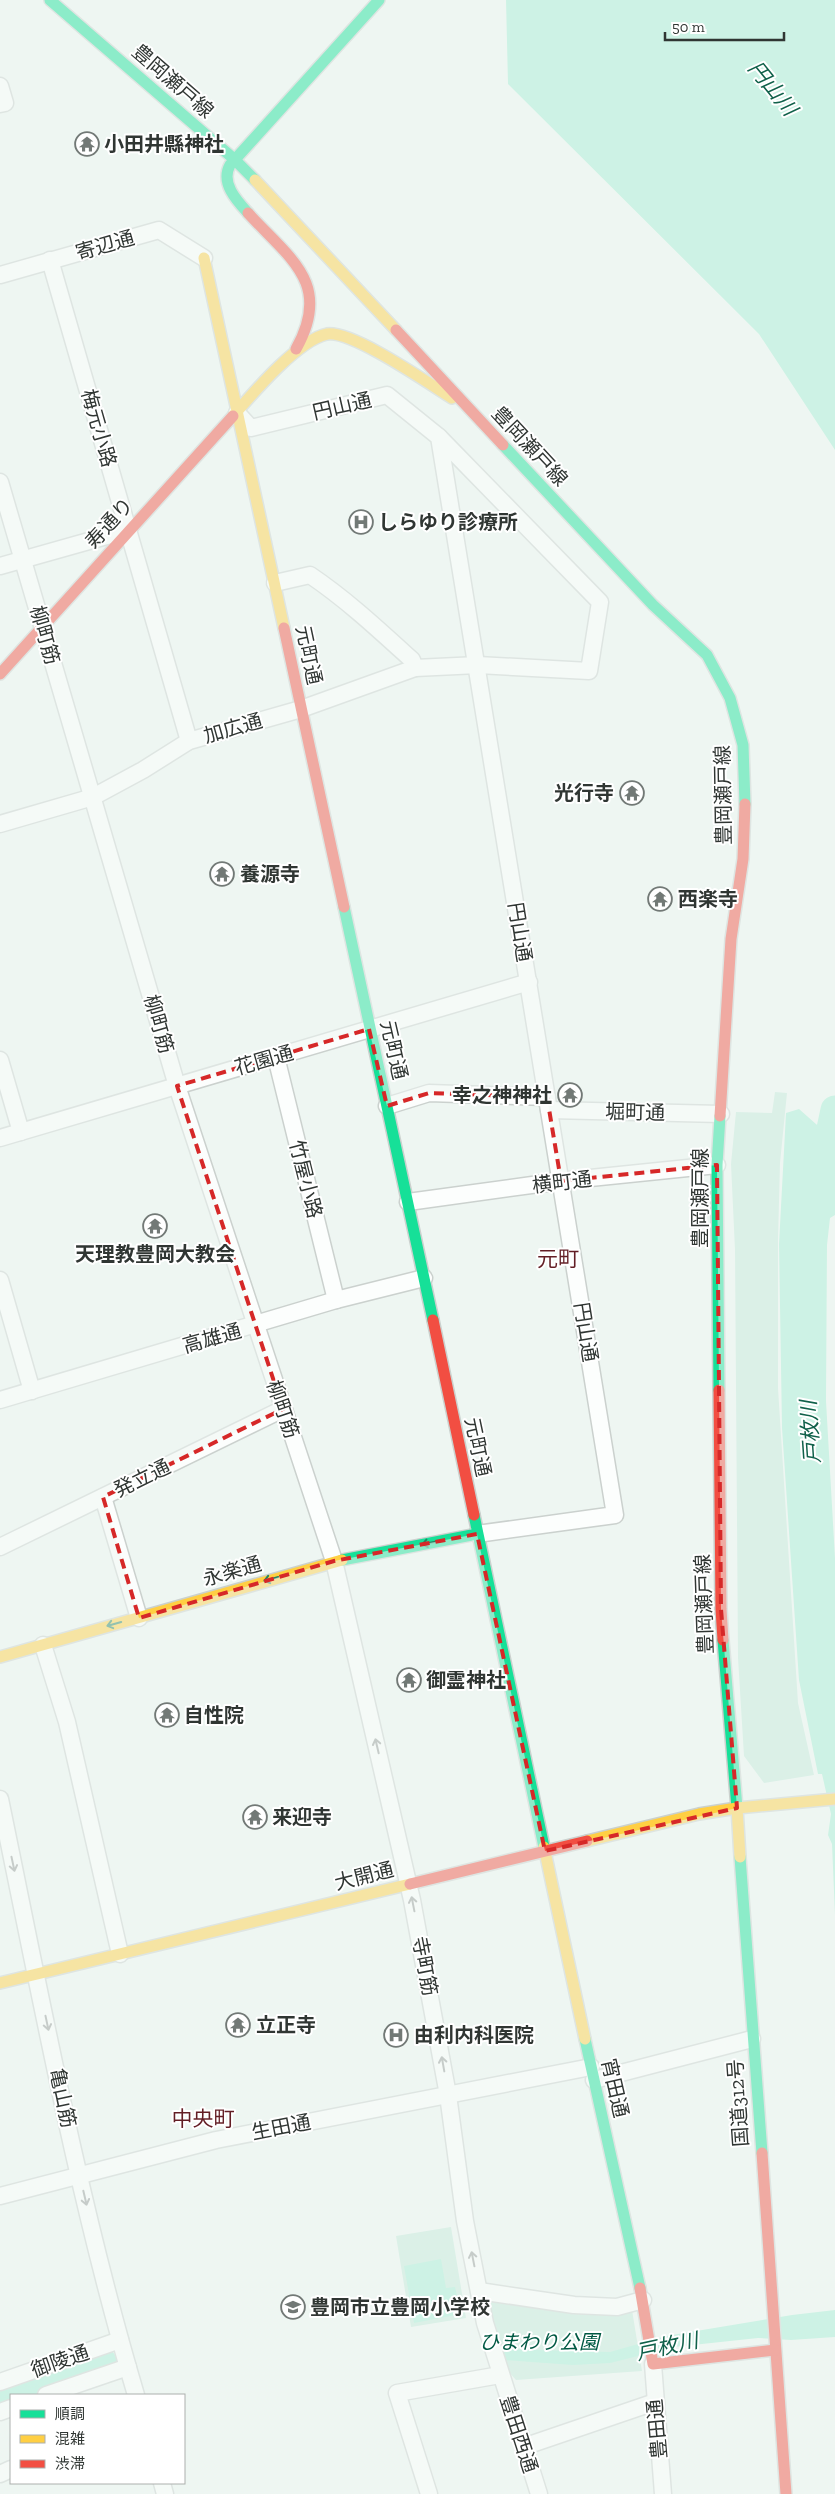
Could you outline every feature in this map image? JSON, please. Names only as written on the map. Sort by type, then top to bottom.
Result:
[{"type":"main road","name":"豊岡瀬戸線","points":[[50,0],[234,159],[653,605],[707,655],[730,698],[743,746],[745,796],[742,859],[731,939],[717,1165],[721,1609],[737,1808]]},
{"type":"main road","points":[[296,349],[305,333],[311,312],[306,282],[296,264],[234,196],[226,175],[234,159],[379,0]]},
{"type":"main road","name":"元町通","points":[[204,258],[408,1202],[545,1851]]},
{"type":"main road","points":[[296,349],[320,336],[336,334],[352,338],[471,410]]},
{"type":"main road","name":"寿通り","points":[[0,674],[128,530],[296,349]]},
{"type":"main road","name":"永楽通","points":[[0,1658],[334,1561],[477,1534]]},
{"type":"main road","points":[[737,1808],[833,1799]]},
{"type":"main road","name":"大開通","points":[[0,1983],[699,1814],[737,1808]]},
{"type":"main road","name":"国道312号","points":[[737,1808],[786,2494]]},
{"type":"main road","name":"宵田通","points":[[545,1851],[650,2333],[653,2361]]},
{"type":"main road","points":[[653,2361],[775,2350]]},
{"type":"street","points":[[0,86],[4,103],[0,104]]},
{"type":"street","name":"寄辺通","points":[[0,275],[159,230],[204,258]]},
{"type":"street","name":"梅元小路","points":[[50,260],[189,741]]},
{"type":"street","name":"円山通","points":[[236,413],[251,428],[387,395],[439,437],[478,665],[615,1514],[477,1534]]},
{"type":"street","name":"加広通","points":[[0,824],[93,796],[143,770],[189,741],[301,708],[416,668],[478,665],[588,671],[600,602],[439,437]]},
{"type":"street","name":"柳町筋","points":[[0,482],[177,1086],[334,1561]]},
{"type":"street","points":[[0,566],[128,530]]},
{"type":"street","points":[[275,583],[310,575],[337,594],[370,622],[412,660],[416,668]]},
{"type":"street","name":"花園通","points":[[0,1138],[529,982]]},
{"type":"street","name":"竹屋小路","points":[[276,1057],[336,1300]]},
{"type":"street","points":[[0,1060],[21,1132]]},
{"type":"street","name":"堀町通","points":[[387,1106],[429,1093],[721,1114]]},
{"type":"street","name":"横町通","points":[[408,1202],[561,1181],[717,1165]]},
{"type":"street","name":"高雄通","points":[[0,1400],[336,1300],[424,1278]]},
{"type":"street","points":[[0,1280],[32,1391]]},
{"type":"street","name":"発立通","points":[[0,1547],[283,1408]]},
{"type":"street","points":[[103,1498],[139,1618]]},
{"type":"street","name":"寺町筋","points":[[334,1561],[408,1884],[448,2095],[465,2221],[479,2291],[500,2375]]},
{"type":"street","points":[[43,1645],[67,1722],[120,1954]]},
{"type":"street","name":"亀山筋","points":[[0,1799],[80,2177],[120,2340],[136,2394]]},
{"type":"street","name":"生田通","points":[[0,2196],[80,2177],[216,2140],[448,2095],[592,2073],[752,2039]]},
{"type":"street","points":[[479,2291],[583,2306],[616,2308],[643,2300]]},
{"type":"street","name":"御陵通","points":[[0,2382],[120,2340]]},
{"type":"street","name":"豊田通","points":[[653,2361],[654,2402],[663,2494]]},
{"type":"street","points":[[49,2394],[128,2367]]},
{"type":"street","points":[[429,2494],[397,2393],[500,2375]]},
{"type":"street","name":"豊田西通","points":[[500,2375],[539,2494]]},
{"type":"street","points":[[523,2447],[654,2402]]},
{"type":"highlighted area","points":[[369,1029],[387,1106],[429,1093],[547,1097],[561,1181],[717,1165],[721,1609],[737,1808],[545,1851],[477,1534],[334,1561],[139,1618],[103,1497],[283,1409],[177,1086]]},
{"type":"green space","points":[[775,1092],[787,1093],[780,1163],[778,1388],[798,1703],[814,1775],[764,1783],[744,1756],[738,1658],[735,1250],[731,1164],[736,1112],[772,1113]]},
{"type":"green space","points":[[451,2227],[466,2318],[411,2327],[396,2236]]},
{"type":"green space","name":"ひまわり公園","points":[[491,2300],[632,2310],[642,2371],[516,2380],[507,2370],[489,2304]]},
{"type":"water","name":"円山川","points":[[506,0],[835,0],[835,450],[759,334],[508,84]]},
{"type":"water","points":[[799,1109],[825,1132],[835,1123],[835,1215],[830,1218],[827,1245],[826,1401],[835,1558],[835,1915],[832,1844],[828,1835],[831,1814],[822,1774],[818,1774],[799,1680],[782,1428],[779,1244],[786,1113]]},
{"type":"water","points":[[441,2259],[446,2288],[455,2287],[461,2314],[414,2323],[404,2266]]},
{"type":"water","points":[[835,2310],[835,2337],[791,2340],[758,2338],[674,2347],[610,2363],[573,2365],[504,2360],[500,2349],[610,2352],[666,2336],[792,2315]]},
{"type":"waterway","name":"戸枚川","points":[[823,1166],[835,1110]]},
{"type":"waterway","name":"戸枚川","points":[[0,2396],[79,2369],[103,2363]]},
{"type":"traffic: fast","points":[[50,0],[234,159],[255,180]]},
{"type":"traffic: fast","points":[[248,213],[228,185],[227,172],[230,165],[379,0]]},
{"type":"traffic: fast","points":[[503,445],[653,605],[707,655],[730,698],[743,745],[745,804]]},
{"type":"traffic: fast","points":[[344,907],[433,1320]]},
{"type":"traffic: fast","points":[[719,1390],[717,1165],[720,1116]]},
{"type":"traffic: fast","points":[[474,1515],[544,1847]]},
{"type":"traffic: fast","points":[[342,1560],[477,1534]]},
{"type":"traffic: fast","points":[[723,1640],[737,1808]]},
{"type":"traffic: fast","points":[[740,1857],[762,2153]]},
{"type":"traffic: fast","points":[[585,2039],[640,2288]]},
{"type":"traffic: slow","points":[[255,180],[396,330]]},
{"type":"traffic: slow","points":[[204,258],[284,628]]},
{"type":"traffic: slow","points":[[233,416],[290,357],[315,338],[327,334],[339,335],[354,340],[390,359],[452,398]]},
{"type":"traffic: slow","points":[[0,1657],[342,1560]]},
{"type":"traffic: slow","points":[[740,1857],[737,1808],[835,1799]]},
{"type":"traffic: slow","points":[[587,1841],[699,1814],[737,1808]]},
{"type":"traffic: slow","points":[[544,1847],[585,2039]]},
{"type":"traffic: slow","points":[[0,1983],[410,1884]]},
{"type":"traffic: jam","points":[[248,213],[291,258],[301,273],[308,289],[310,306],[306,326],[296,349]]},
{"type":"traffic: jam","points":[[396,330],[503,445]]},
{"type":"traffic: jam","points":[[0,674],[233,416]]},
{"type":"traffic: jam","points":[[284,628],[344,907]]},
{"type":"traffic: jam","points":[[720,1116],[731,939],[743,859],[745,804]]},
{"type":"traffic: jam","points":[[433,1320],[474,1515]]},
{"type":"traffic: jam","points":[[719,1390],[721,1609],[723,1640]]},
{"type":"traffic: jam","points":[[410,1884],[587,1841]]},
{"type":"traffic: jam","points":[[762,2153],[786,2494]]},
{"type":"traffic: jam","points":[[640,2288],[653,2364],[775,2350]]},
{"type":"place","name":"小田井縣神社","points":[[87,144]]},
{"type":"place","name":"しらゆり診療所","points":[[361,522]]},
{"type":"place","name":"光行寺","points":[[632,793]]},
{"type":"place","name":"養源寺","points":[[222,874]]},
{"type":"place","name":"西楽寺","points":[[660,899]]},
{"type":"place","name":"幸之神神社","points":[[570,1095]]},
{"type":"place","name":"天理教豊岡大教会","points":[[155,1226]]},
{"type":"place","name":"御霊神社","points":[[409,1680]]},
{"type":"place","name":"自性院","points":[[167,1715]]},
{"type":"place","name":"来迎寺","points":[[255,1817]]},
{"type":"place","name":"立正寺","points":[[238,2025]]},
{"type":"place","name":"由利内科医院","points":[[396,2035]]},
{"type":"place","name":"豊岡市立豊岡小学校","points":[[293,2307]]},
{"type":"district","name":"元町","points":[[558,1258]]},
{"type":"district","name":"中央町","points":[[203,2118]]}]
